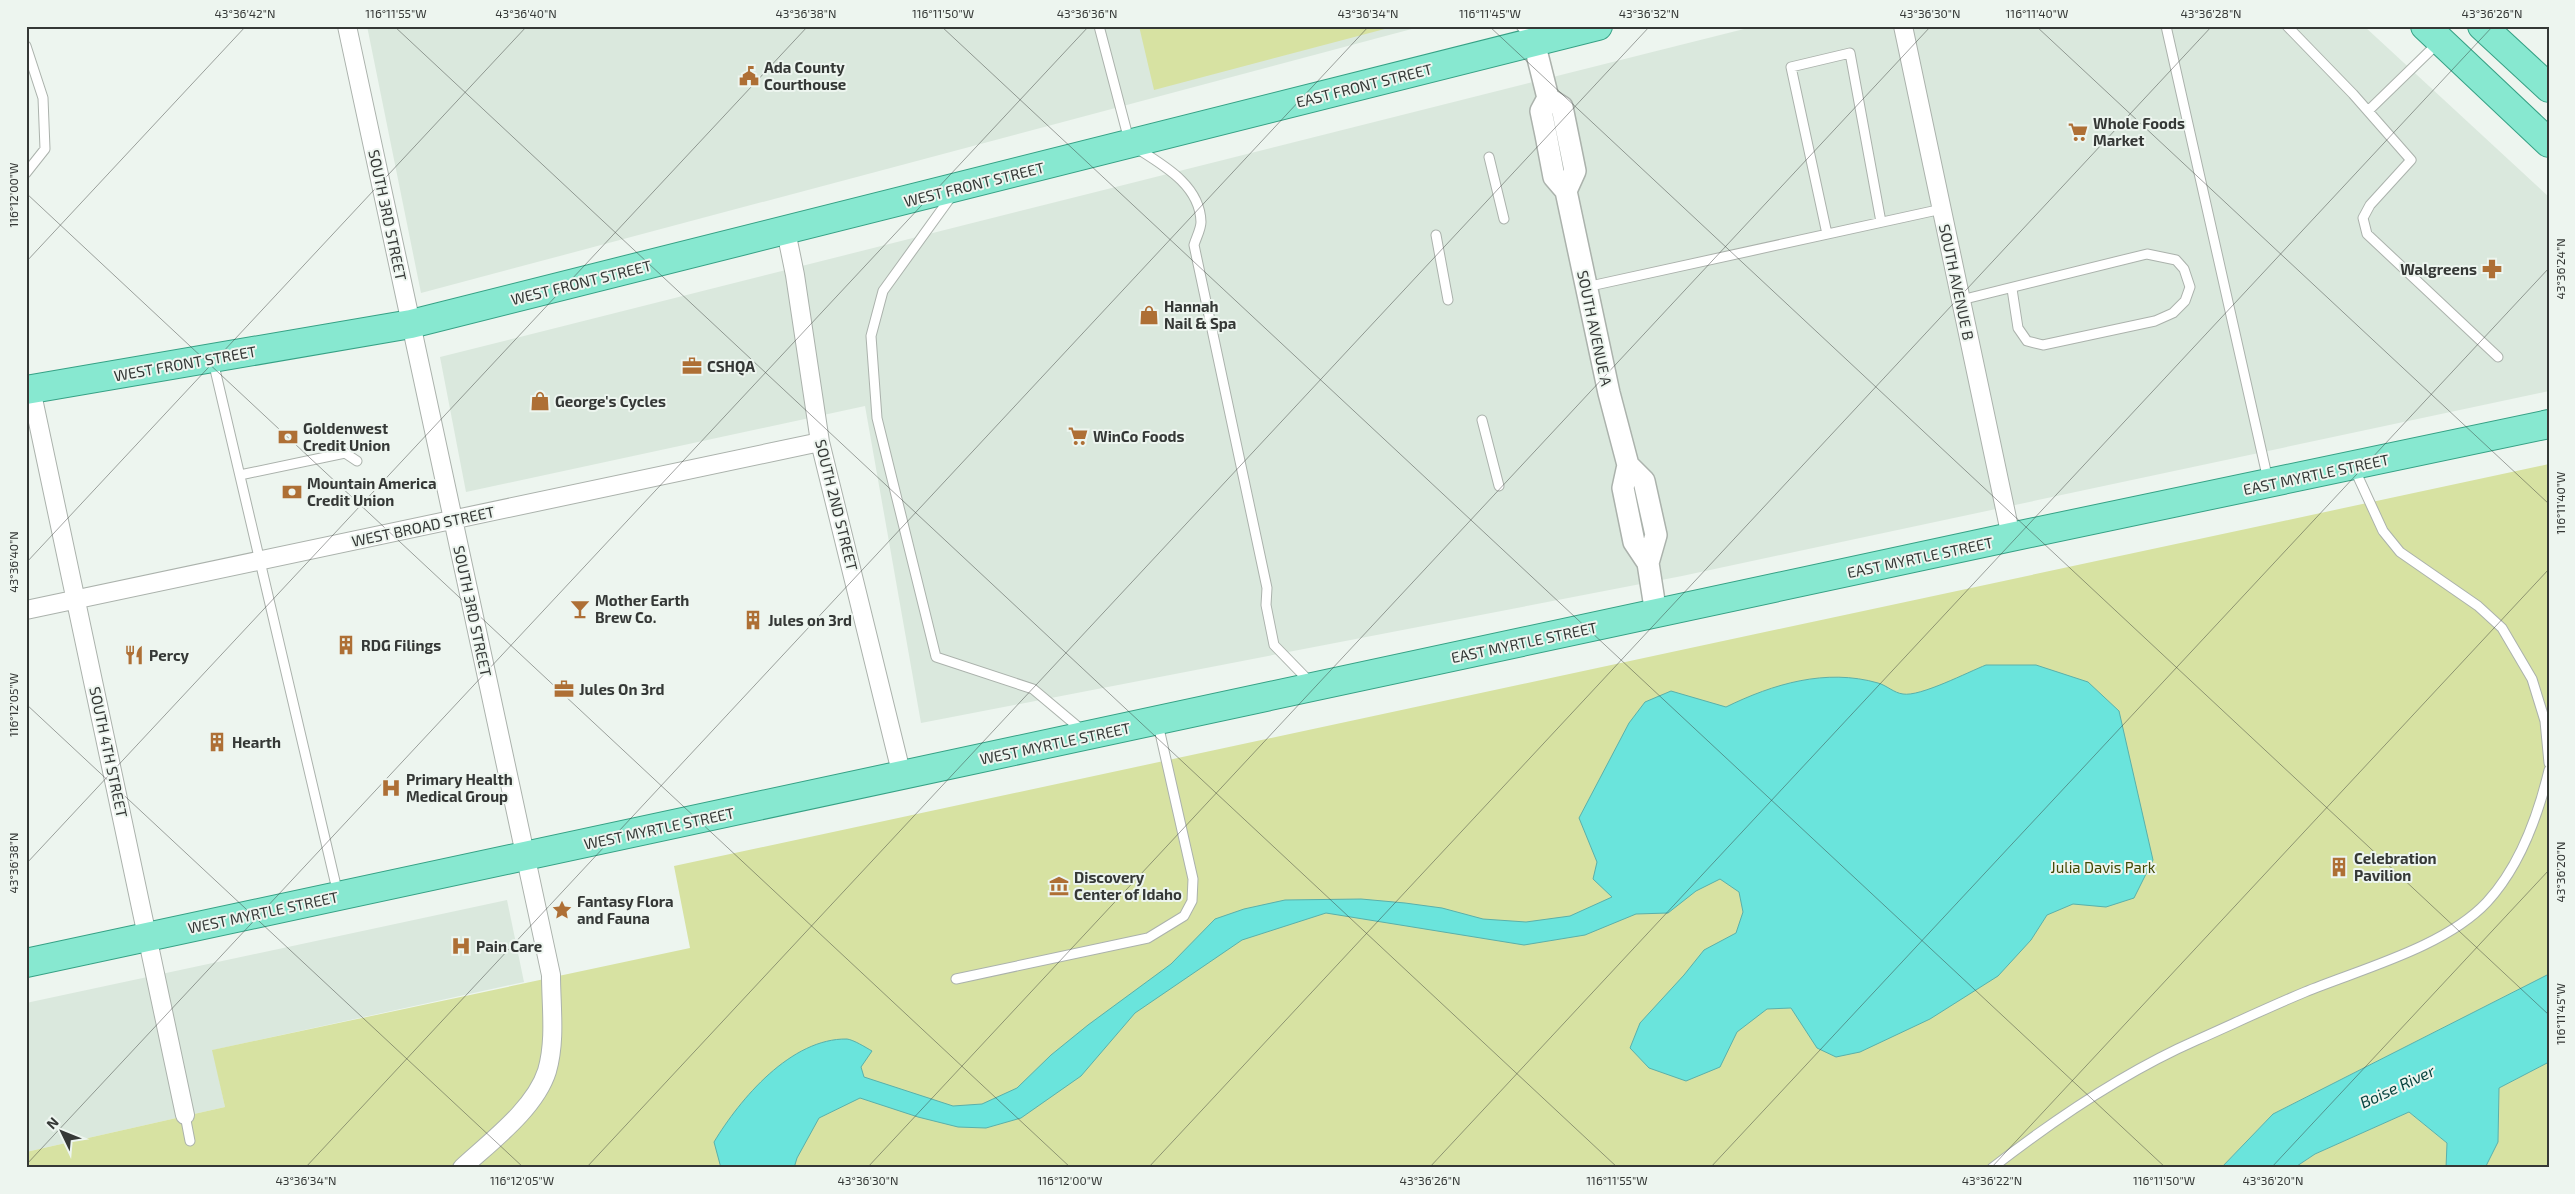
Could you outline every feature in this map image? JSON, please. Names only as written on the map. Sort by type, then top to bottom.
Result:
[{"type":"main road","name":"EAST FRONT STREET","points":[[1130,144],[1530,32],[1598,26]]},
{"type":"main road","points":[[2482,26],[2549,88]]},
{"type":"main road","points":[[2433,33],[2549,143]]},
{"type":"main road","name":"WEST FRONT STREET","points":[[29,390],[411,324],[1130,144]]},
{"type":"main road","name":"EAST MYRTLE STREET","points":[[1303,690],[2011,537],[2549,424]]},
{"type":"main road","name":"WEST MYRTLE STREET","points":[[26,963],[1303,690]]},
{"type":"street","name":"SOUTH 3RD STREET","points":[[347,26],[551,975],[552,1040],[546,1072],[527,1106],[462,1168]]},
{"type":"street","name":"SOUTH AVENUE B","points":[[1903,26],[2011,537]]},
{"type":"street","name":"SOUTH AVENUE A","points":[[1530,32],[1548,98],[1542,111],[1554,177],[1566,191],[1609,393],[1628,466],[1623,488],[1634,542],[1648,563],[1656,614]]},
{"type":"street","name":"SOUTH 2ND STREET","points":[[786,231],[795,275],[820,442],[902,776]]},
{"type":"street","name":"SOUTH 4TH STREET","points":[[29,390],[149,937],[185,1115]]},
{"type":"street","name":"WEST BROAD STREET","points":[[26,610],[820,442]]},
{"type":"lane","points":[[1099,26],[1130,144],[1179,176],[1193,195],[1201,223],[1194,245],[1266,588],[1266,605],[1274,645],[1303,690]]},
{"type":"lane","points":[[2166,26],[2269,483]]},
{"type":"lane","points":[[2287,26],[2368,111],[2411,160],[2370,206],[2363,218],[2367,234],[2498,357]]},
{"type":"lane","points":[[2368,111],[2433,33]]},
{"type":"lane","points":[[26,46],[43,98],[45,149],[26,174]]},
{"type":"lane","points":[[1826,234],[1791,67],[1850,52],[1881,222]]},
{"type":"lane","points":[[1489,157],[1504,219]]},
{"type":"lane","points":[[958,188],[883,291],[870,336],[877,418],[936,656],[1033,689],[1088,736]]},
{"type":"lane","points":[[1586,287],[1942,209]]},
{"type":"lane","points":[[1436,234],[1448,300]]},
{"type":"lane","points":[[1961,300],[2147,254],[2176,260],[2184,269],[2190,287],[2185,301],[2173,313],[2155,321],[2044,345],[2028,341],[2018,328],[2012,288]]},
{"type":"lane","points":[[213,358],[338,896]]},
{"type":"lane","points":[[1482,420],[1500,486]]},
{"type":"lane","points":[[240,475],[345,453],[357,461]]},
{"type":"lane","points":[[2353,466],[2383,531],[2400,552],[2478,606],[2502,628],[2532,679],[2545,721],[2549,763]]},
{"type":"lane","points":[[956,979],[1148,938],[1184,916],[1192,901],[1193,879],[1158,721]]},
{"type":"lane","points":[[1992,1168],[2027,1140],[2122,1079],[2194,1041],[2305,992],[2401,955],[2461,923],[2486,902],[2517,858],[2539,810],[2549,770]]},
{"type":"lane","points":[[185,1115],[190,1141]]},
{"type":"shaded area","points":[[367,26],[1423,26],[421,293]]},
{"type":"shaded area","points":[[1756,26],[2364,26],[2549,197],[2549,391],[1682,576],[921,723],[865,406],[466,492],[440,357]]},
{"type":"shaded area","points":[[507,900],[524,982],[213,1050],[225,1107],[26,1152],[26,1003]]},
{"type":"green space","points":[[1139,26],[1396,26],[1154,90]]},
{"type":"green space","name":"Julia Davis Park","points":[[2549,464],[2549,974],[2273,1114],[2221,1168],[26,1168],[26,1152],[225,1107],[212,1050],[690,948],[674,866]]},
{"type":"green space","points":[[2549,1062],[2549,1168],[2485,1168],[2498,1142],[2499,1088]]},
{"type":"green space","points":[[2409,1112],[2447,1143],[2446,1168],[2294,1168],[2315,1154]]},
{"type":"water","points":[[1986,665],[2036,665],[2088,682],[2119,711],[2153,860],[2134,898],[2106,907],[2073,904],[2047,915],[2031,940],[1998,976],[1930,1019],[1860,1052],[1836,1057],[1817,1048],[1791,1008],[1767,1009],[1737,1032],[1720,1067],[1686,1081],[1649,1068],[1630,1048],[1640,1023],[1704,950],[1736,933],[1743,912],[1739,892],[1720,879],[1696,891],[1668,913],[1636,914],[1585,935],[1524,945],[1326,913],[1242,940],[1135,1013],[1081,1076],[1021,1118],[986,1128],[958,1127],[918,1117],[860,1098],[819,1118],[797,1158],[794,1168],[721,1168],[714,1142],[725,1125],[753,1090],[769,1074],[787,1060],[806,1049],[826,1041],[847,1039],[872,1051],[861,1067],[864,1077],[953,1106],[982,1104],[1017,1088],[1051,1055],[1088,1025],[1171,964],[1215,919],[1244,909],[1285,900],[1361,899],[1442,908],[1483,919],[1526,922],[1570,916],[1612,897],[1593,879],[1597,862],[1579,818],[1629,723],[1645,702],[1671,691],[1726,707],[1781,685],[1819,678],[1839,677],[1878,683],[1893,691],[1911,694],[1932,688]]},
{"type":"water","name":"Boise River","points":[[2549,974],[2549,1062],[2499,1088],[2498,1142],[2485,1168],[2446,1168],[2447,1143],[2409,1112],[2315,1154],[2294,1168],[2221,1168],[2273,1114]]},
{"type":"place","name":"Ada County Courthouse","points":[[749,76]]},
{"type":"place","name":"Whole Foods Market","points":[[2078,132]]},
{"type":"place","name":"Walgreens","points":[[2492,269]]},
{"type":"place","name":"Hannah Nail & Spa","points":[[1149,315]]},
{"type":"place","name":"CSHQA","points":[[692,366]]},
{"type":"place","name":"George's Cycles","points":[[540,401]]},
{"type":"place","name":"WinCo Foods","points":[[1078,436]]},
{"type":"place","name":"Goldenwest Credit Union","points":[[288,437]]},
{"type":"place","name":"Mountain America Credit Union","points":[[292,492]]},
{"type":"place","name":"Mother Earth Brew Co.","points":[[580,609]]},
{"type":"place","name":"Jules on 3rd","points":[[753,620]]},
{"type":"place","name":"RDG Filings","points":[[346,645]]},
{"type":"place","name":"Percy","points":[[134,655]]},
{"type":"place","name":"Jules On 3rd","points":[[564,689]]},
{"type":"place","name":"Hearth","points":[[217,742]]},
{"type":"place","name":"Primary Health Medical Group","points":[[391,788]]},
{"type":"place","name":"Celebration Pavilion","points":[[2339,867]]},
{"type":"place","name":"Discovery Center of Idaho","points":[[1059,886]]},
{"type":"place","name":"Fantasy Flora and Fauna","points":[[562,910]]},
{"type":"place","name":"Pain Care","points":[[461,946]]}]
